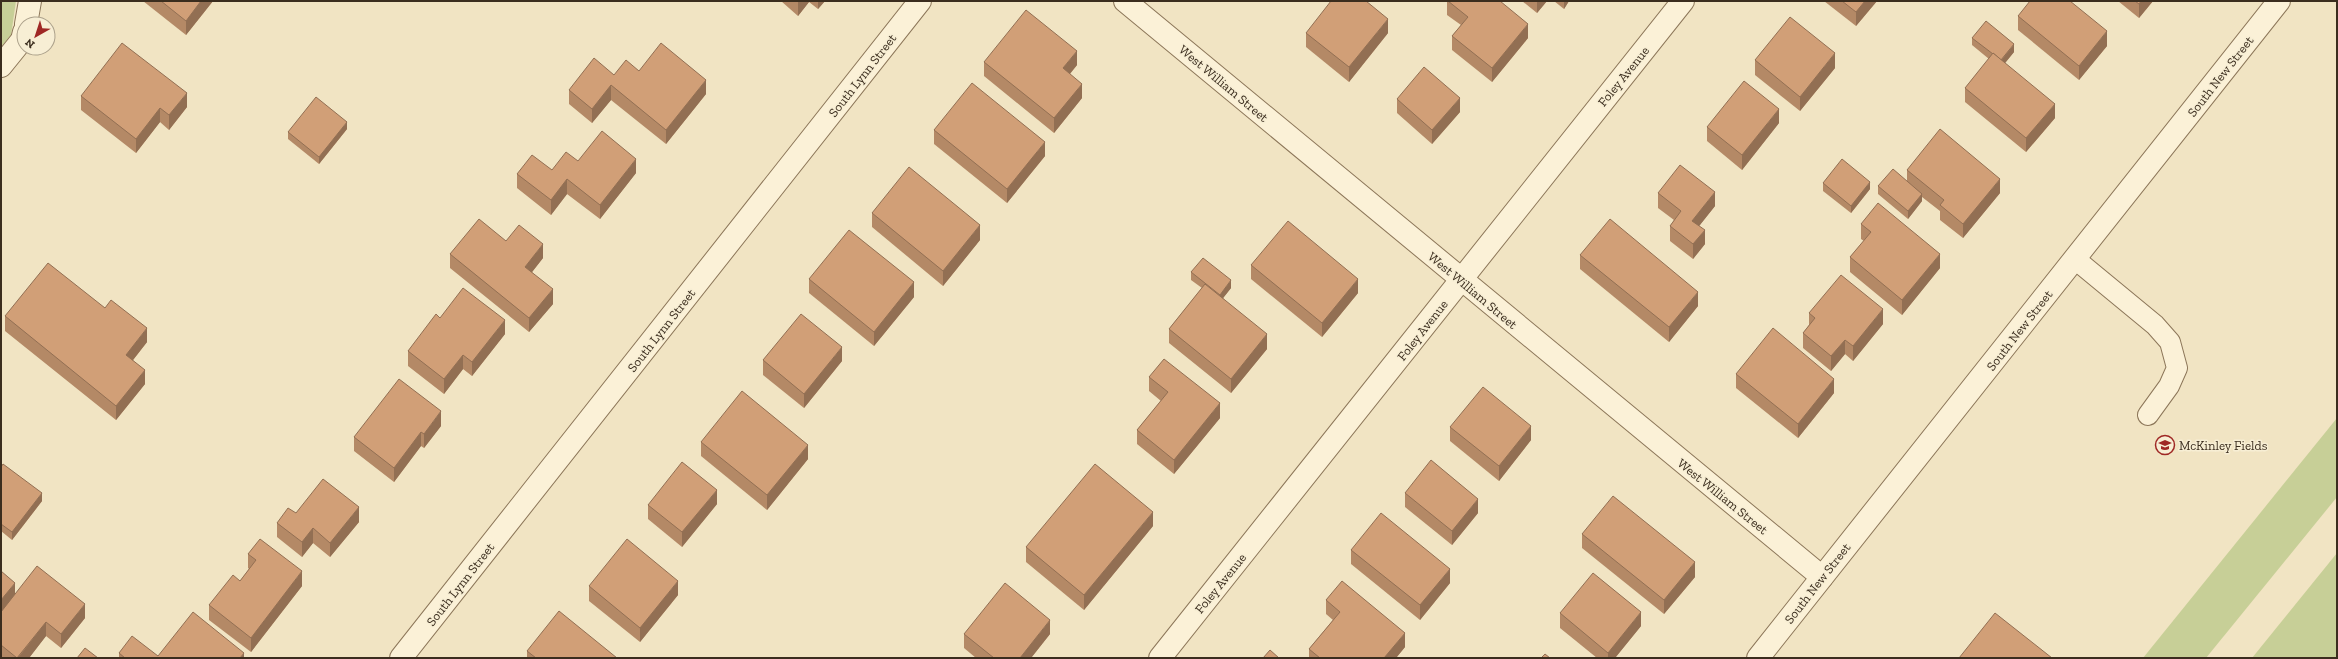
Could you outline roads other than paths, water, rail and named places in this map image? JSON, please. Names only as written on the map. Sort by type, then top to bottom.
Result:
[{"type":"street","points":[[27,16],[30,1]]},
{"type":"street","name":"South Lynn Street","points":[[401,658],[920,1]]},
{"type":"street","name":"West William Street","points":[[1125,1],[1822,577]]},
{"type":"street","name":"Foley Avenue","points":[[1160,658],[1683,1]]},
{"type":"street","name":"South New Street","points":[[1758,658],[2279,1]]},
{"type":"street","points":[[1,66],[16,47]]},
{"type":"lane","points":[[2075,259],[2155,325],[2170,342],[2177,368],[2169,386],[2148,415]]},
{"type":"place","name":"McKinley Fields","points":[[2165,445]]}]
